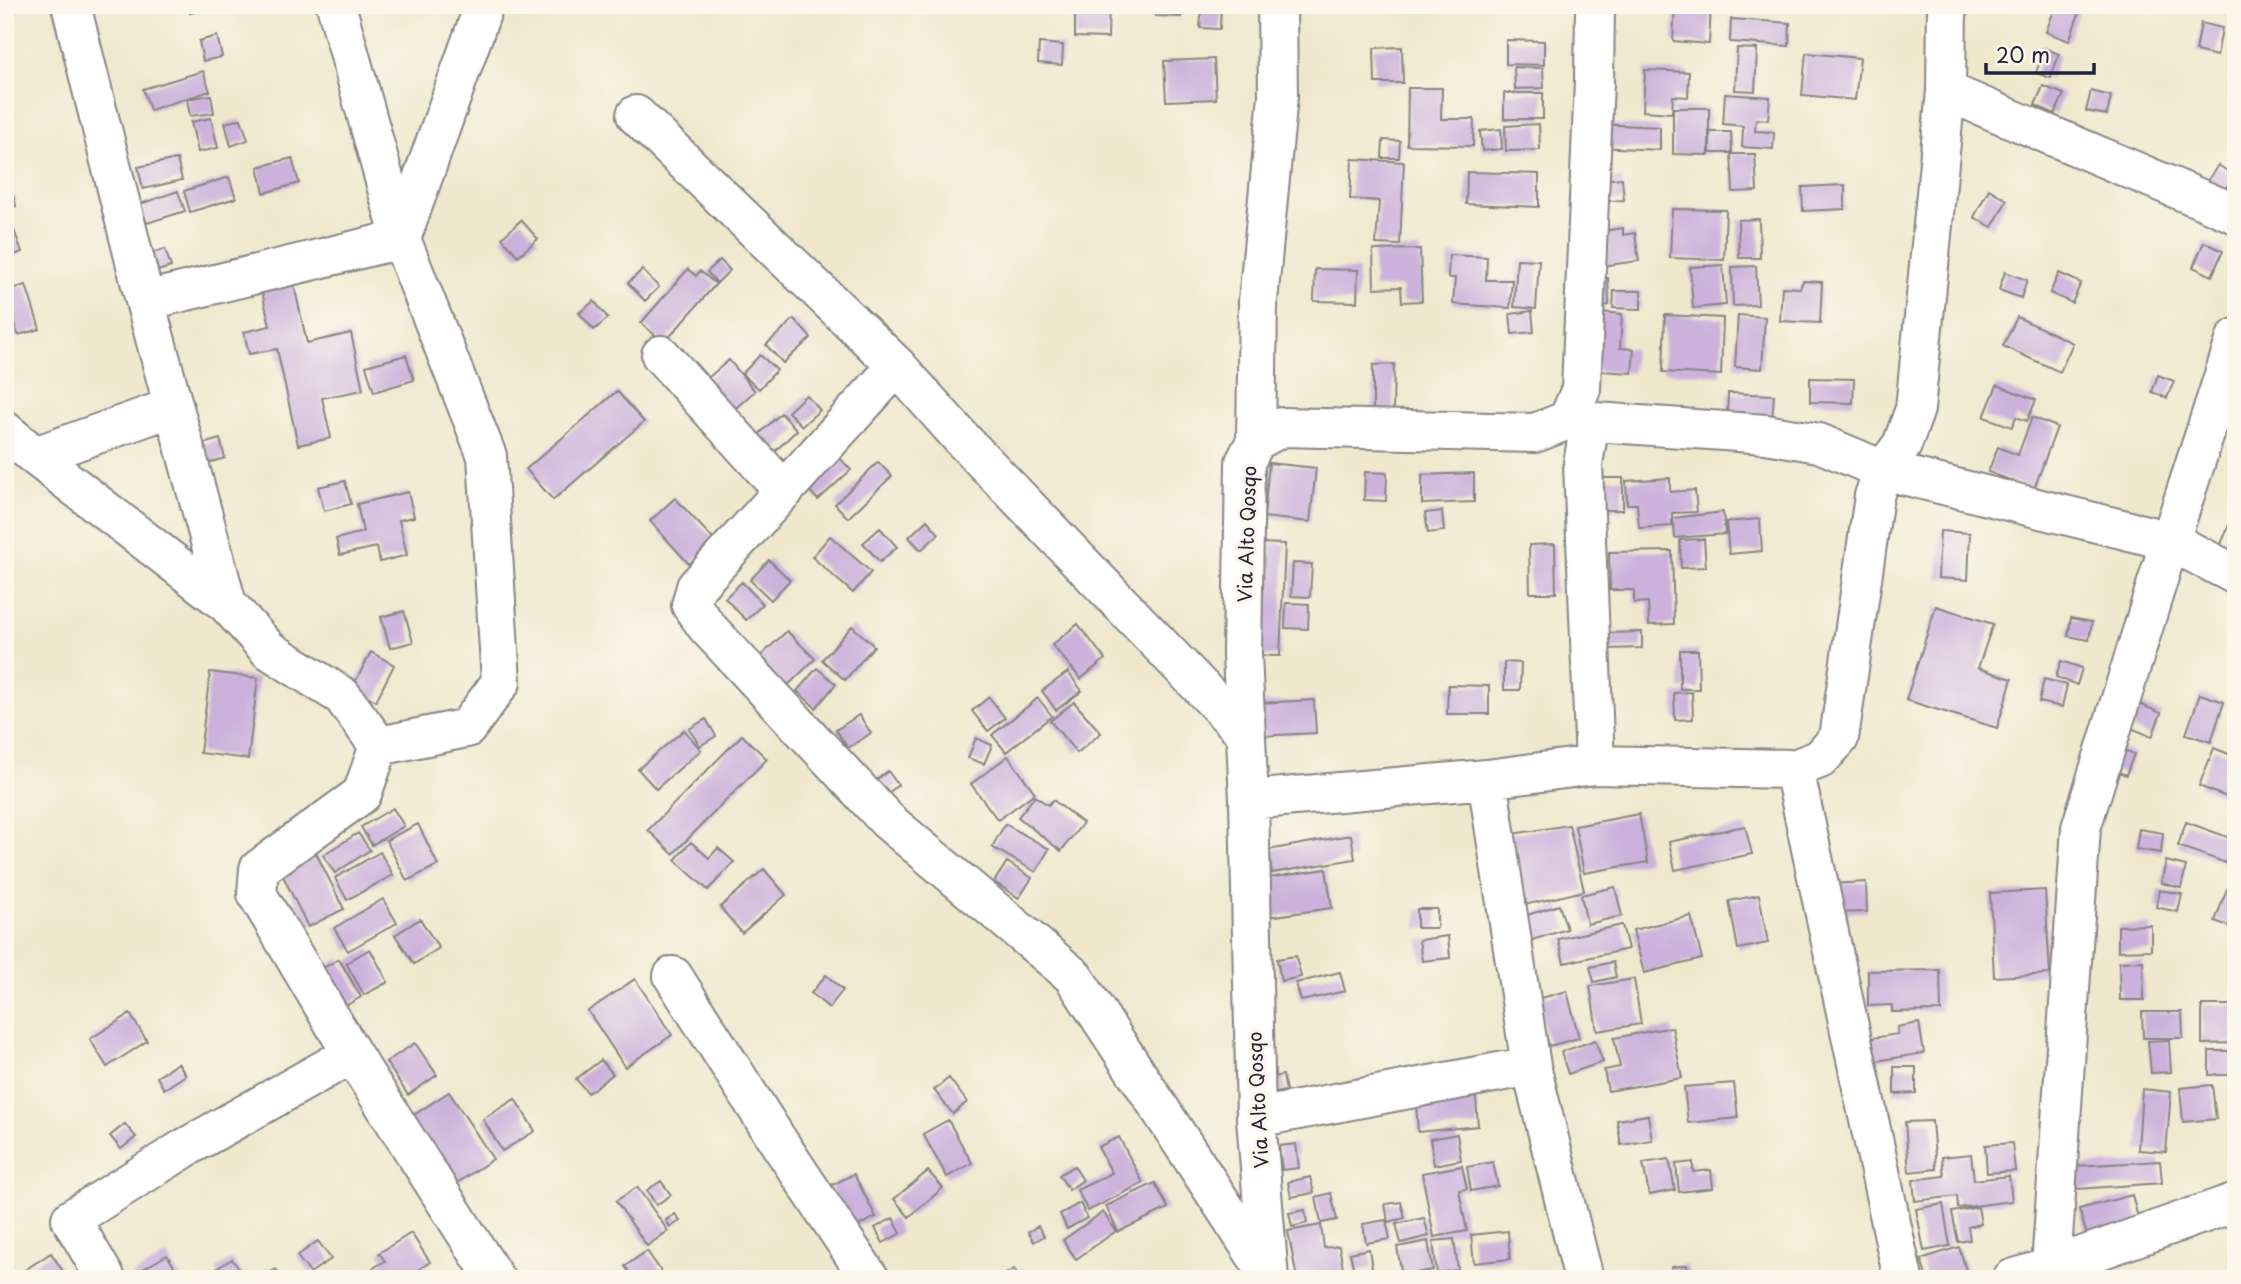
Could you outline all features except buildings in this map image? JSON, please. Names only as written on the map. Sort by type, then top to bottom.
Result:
[{"type":"street","points":[[71,5],[145,301],[227,604]]},
{"type":"street","points":[[336,5],[401,239],[487,456],[501,682],[467,728],[379,746]]},
{"type":"street","points":[[401,239],[484,5]]},
{"type":"street","points":[[1256,441],[1258,301],[1278,96],[1276,5]]},
{"type":"street","points":[[1595,5],[1579,421],[1595,765]]},
{"type":"street","points":[[1249,800],[1487,779],[1595,765],[1794,769],[1820,760],[1839,738],[1874,496],[1883,470],[1902,445],[1915,409],[1946,91],[1947,5]]},
{"type":"street","points":[[1946,91],[2236,214]]},
{"type":"street","points":[[636,115],[897,366],[963,440],[1245,733]]},
{"type":"street","points":[[145,301],[401,239]]},
{"type":"street","points":[[2051,1268],[2081,828],[2236,338]]},
{"type":"street","points":[[661,355],[784,491]]},
{"type":"street","points":[[897,366],[696,587],[691,606],[707,627],[888,821],[1073,976],[1269,1277]]},
{"type":"street","points":[[35,456],[173,407]]},
{"type":"street","points":[[1579,421],[1766,434],[1819,443],[1883,470],[2170,541],[2236,575]]},
{"type":"street","name":"Via Alto Qosqo","points":[[1269,1277],[1256,1118],[1249,800],[1242,654],[1245,462],[1256,441],[1282,427],[1535,433],[1579,421]]},
{"type":"street","points":[[5,431],[227,604],[269,650],[342,696],[379,746]]},
{"type":"street","points":[[379,746],[362,794],[259,869],[257,894],[352,1054],[495,1279]]},
{"type":"street","points":[[1794,769],[1903,1279]]},
{"type":"street","points":[[1487,779],[1531,1066],[1584,1279]]},
{"type":"street","points":[[673,976],[870,1279]]},
{"type":"street","points":[[106,1279],[71,1219],[186,1148],[352,1054]]},
{"type":"street","points":[[1256,1118],[1531,1066]]},
{"type":"street","points":[[2012,1279],[2051,1268],[2236,1202]]}]
